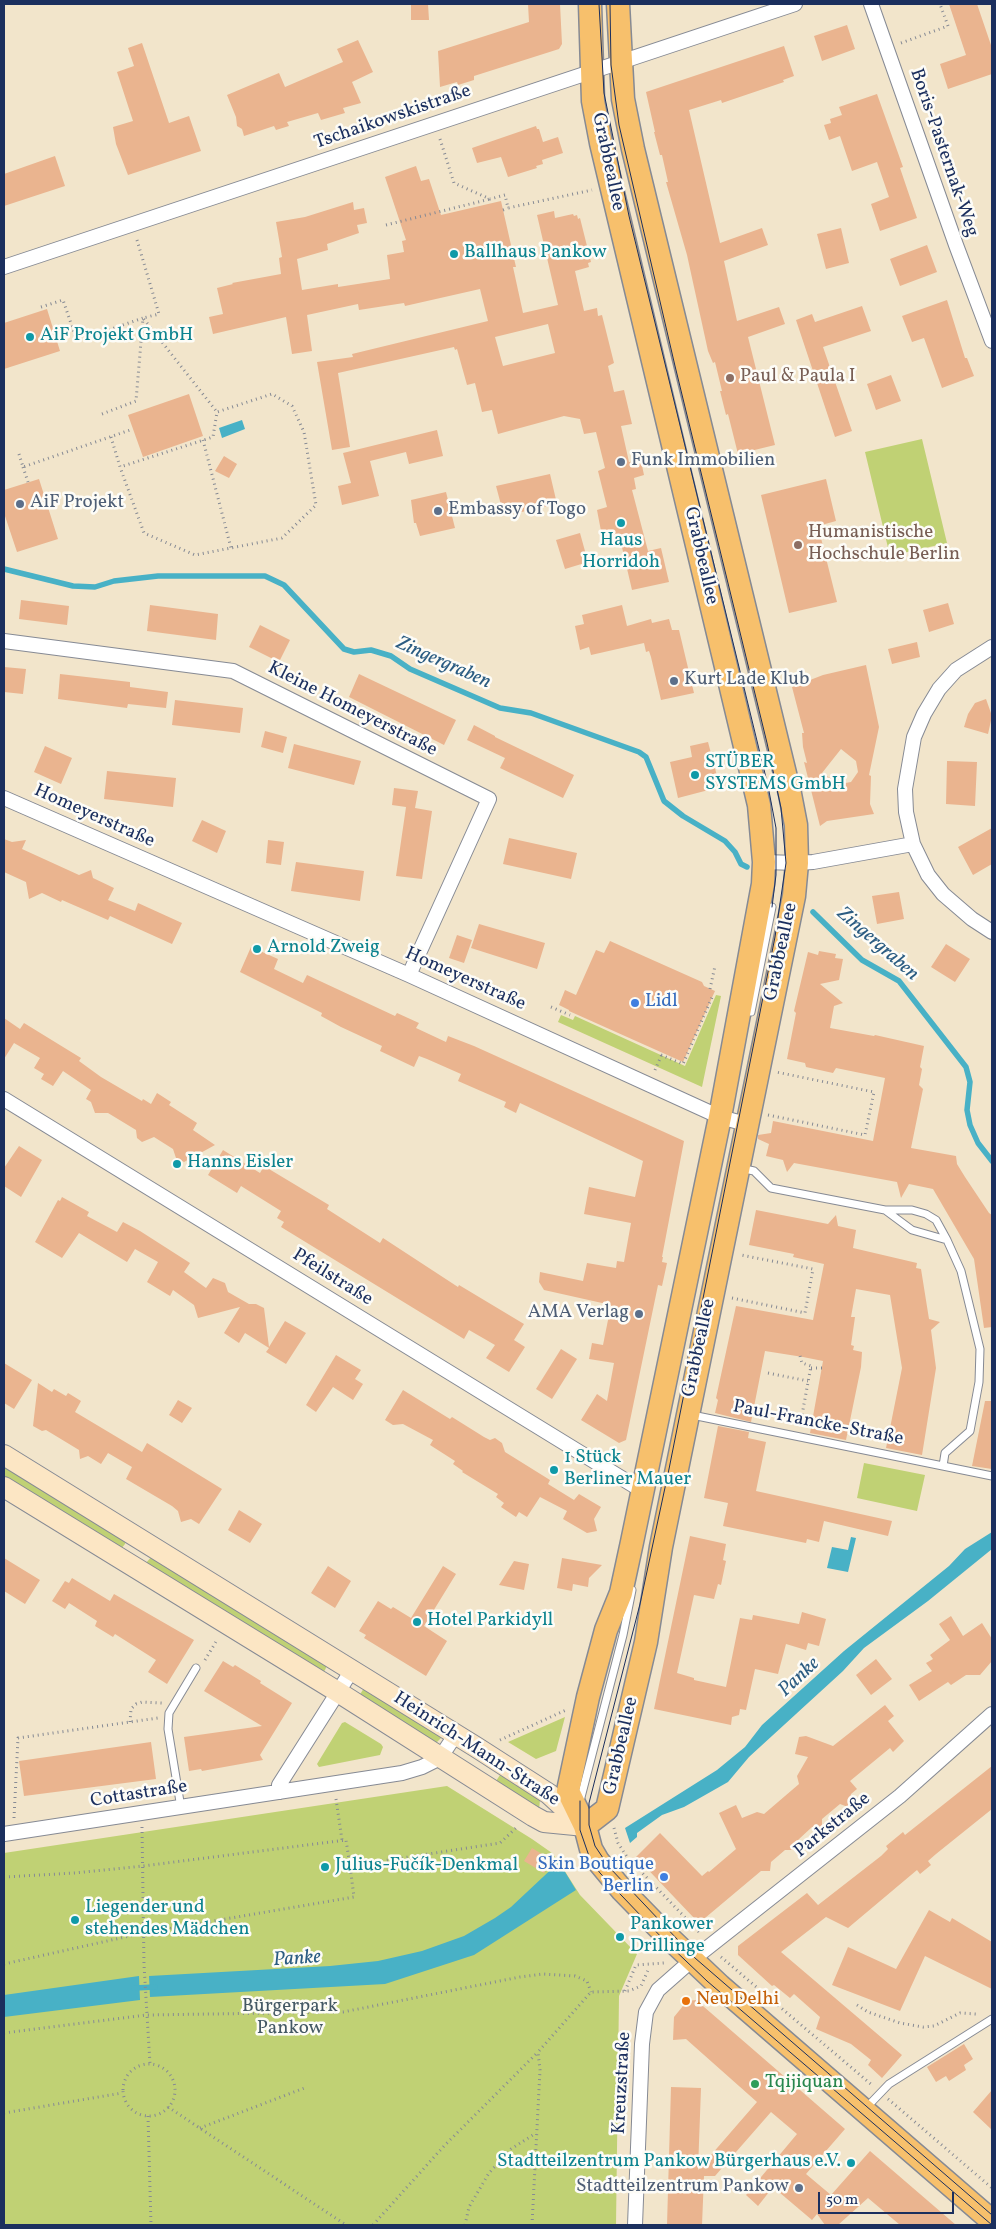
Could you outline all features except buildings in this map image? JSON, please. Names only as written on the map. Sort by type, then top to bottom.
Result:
[{"type":"main road","name":"Grabbeallee","points":[[590,4],[591,72],[594,101],[604,152],[759,805],[764,862],[736,1119],[737,1167],[660,1547],[646,1642],[607,1809],[586,1831],[568,1791],[569,1781],[606,1630],[621,1593],[642,1490],[736,1119],[794,896],[797,863],[796,825],[790,794],[646,202],[623,99],[618,4]]},
{"type":"main road","name":"Heinrich-Mann-Straße","points":[[4,1456],[456,1734],[549,1794],[586,1831]]},
{"type":"main road","name":"Heinrich-Mann-Straße","points":[[4,1487],[338,1692],[544,1822],[586,1831]]},
{"type":"main road","points":[[586,1831],[591,1849],[604,1870],[692,1960],[992,2221]]},
{"type":"street","name":"Tschaikowskistraße","points":[[4,267],[795,4]]},
{"type":"street","name":"Boris-Pasternak-Weg","points":[[871,4],[992,342]]},
{"type":"street","name":"Kleine Homeyerstraße","points":[[4,641],[233,671],[489,799],[409,975]]},
{"type":"street","points":[[992,647],[956,670],[939,689],[919,724],[909,761],[905,789],[906,812],[913,844],[928,876],[943,894],[972,919],[992,932]]},
{"type":"street","name":"Homeyerstraße","points":[[4,798],[736,1119]]},
{"type":"street","points":[[764,862],[797,863],[913,844]]},
{"type":"street","name":"Pfeilstraße","points":[[4,1099],[642,1490]]},
{"type":"street","points":[[130,1565],[144,1542]]},
{"type":"street","points":[[280,1792],[279,1785],[352,1670]]},
{"type":"street","name":"Parkstraße","points":[[692,1960],[852,1836],[992,1714]]},
{"type":"street","points":[[440,1758],[456,1734]]},
{"type":"street","name":"Cottastraße","points":[[8,1834],[402,1773],[422,1767],[440,1758]]},
{"type":"street","name":"Kreuzstraße","points":[[635,2225],[642,2044],[646,2012],[658,1990],[692,1960]]},
{"type":"lane","points":[[748,1023],[772,907]]},
{"type":"lane","points":[[737,1167],[754,1170],[771,1188],[885,1210],[912,1210],[926,1214],[936,1220],[961,1271],[980,1349],[978,1382],[970,1431],[945,1453],[943,1466]]},
{"type":"lane","points":[[885,1210],[912,1230],[947,1240]]},
{"type":"lane","name":"Paul-Francke-Straße","points":[[687,1414],[992,1476]]},
{"type":"lane","points":[[580,1801],[623,1635],[635,1578]]},
{"type":"lane","points":[[181,1808],[168,1730],[169,1717],[174,1704],[196,1668]]},
{"type":"lane","points":[[864,2111],[889,2084],[992,2019]]},
{"type":"path","points":[[901,43],[948,26],[940,4]]},
{"type":"path","points":[[440,140],[454,182],[490,199]]},
{"type":"path","points":[[503,210],[597,189]]},
{"type":"path","points":[[386,225],[505,195],[508,208]]},
{"type":"path","points":[[41,307],[63,300],[77,341],[160,314],[137,240]]},
{"type":"path","points":[[120,467],[213,437],[217,412],[143,318]]},
{"type":"path","points":[[102,414],[136,401],[143,318]]},
{"type":"path","points":[[111,437],[144,533],[194,555],[282,538],[316,506],[304,432],[292,406],[272,394],[217,412]]},
{"type":"path","points":[[23,467],[133,429]]},
{"type":"path","points":[[203,440],[231,548]]},
{"type":"path","points":[[19,454],[28,482]]},
{"type":"path","points":[[710,990],[715,966]]},
{"type":"path","points":[[656,1066],[662,1054],[683,1064],[713,995]]},
{"type":"path","points":[[551,1007],[570,1015]]},
{"type":"path","points":[[736,1119],[864,1135],[874,1092],[773,1072]]},
{"type":"path","points":[[729,1297],[805,1313],[813,1269],[738,1254]]},
{"type":"path","points":[[800,1356],[802,1363],[811,1366],[811,1368],[822,1368]]},
{"type":"path","points":[[798,1436],[811,1368]]},
{"type":"path","points":[[768,1372],[808,1381]]},
{"type":"path","points":[[130,1722],[131,1708],[136,1704],[142,1702],[174,1704]]},
{"type":"path","points":[[500,1740],[573,1707]]},
{"type":"path","points":[[8,1834],[18,1738],[169,1717]]},
{"type":"path","points":[[336,1799],[342,1840]]},
{"type":"path","points":[[142,1814],[145,1998],[150,2064]]},
{"type":"path","points":[[614,1824],[618,1844],[627,1857],[693,1924],[705,1940]]},
{"type":"path","points":[[350,1866],[500,1844],[518,1827]]},
{"type":"path","points":[[4,1876],[75,1873],[143,1866],[346,1840],[354,1898],[143,1933],[4,1964]]},
{"type":"path","points":[[373,2225],[444,2146],[538,2052],[591,1992],[625,1992],[641,1986],[648,1966],[636,1965],[625,1992]]},
{"type":"path","points":[[733,1968],[786,2010],[992,2188]]},
{"type":"path","points":[[4,2033],[146,2015],[342,2012],[543,1974],[575,1976],[587,1982],[591,1992]]},
{"type":"path","points":[[857,2005],[868,2012],[912,2026],[934,2026],[951,2016],[966,2012],[972,2012],[980,2016],[985,2023]]},
{"type":"path","points":[[532,2225],[540,2070],[538,2052]]},
{"type":"path","points":[[142,2064],[150,2064],[164,2069],[173,2080],[174,2094],[168,2107],[163,2112],[142,2116],[127,2105],[122,2093],[123,2086],[130,2072],[142,2064]]},
{"type":"path","points":[[200,2128],[307,2087]]},
{"type":"path","points":[[4,2114],[122,2093]]},
{"type":"path","points":[[168,2107],[346,2225]]},
{"type":"path","points":[[148,2116],[151,2225]]},
{"type":"path","points":[[465,2225],[469,2207],[489,2172],[511,2150],[536,2133]]},
{"type":"green space","points":[[922,439],[947,543],[890,556],[865,452]]},
{"type":"green space","points":[[716,995],[721,996],[702,1087],[558,1022],[561,1015],[573,1020],[575,1016],[685,1066]]},
{"type":"green space","points":[[4,1463],[126,1541],[125,1544],[121,1549],[4,1481]]},
{"type":"green space","points":[[864,1463],[925,1475],[917,1511],[857,1498]]},
{"type":"green space","points":[[152,1556],[328,1663],[325,1670],[322,1674],[146,1563]]},
{"type":"green space","points":[[364,1688],[443,1736],[436,1743],[359,1696]]},
{"type":"green space","points":[[565,1717],[556,1751],[536,1759],[508,1742]]},
{"type":"green space","points":[[345,1722],[381,1744],[383,1747],[380,1755],[319,1767],[317,1764],[342,1723]]},
{"type":"green space","points":[[500,1775],[540,1800],[539,1810],[496,1781]]},
{"type":"green space","name":"Bürgerpark Pankow","points":[[447,1786],[552,1853],[580,1895],[637,1954],[619,1996],[616,2225],[4,2225],[4,1853]]},
{"type":"water","points":[[242,420],[245,429],[222,438],[219,428]]},
{"type":"water","points":[[992,1532],[992,1549],[928,1601],[864,1648],[843,1671],[749,1757],[728,1782],[684,1807],[662,1815],[637,1833],[637,1837],[630,1843],[625,1828],[717,1770],[745,1747],[762,1725],[844,1651],[949,1566],[965,1549]]},
{"type":"water","points":[[851,1537],[856,1538],[848,1572],[827,1568],[832,1547],[848,1550]]},
{"type":"water","points":[[559,1862],[576,1890],[474,1955],[385,1984],[150,1997],[149,1976],[330,1966],[378,1961],[422,1951],[464,1936],[495,1918],[511,1907]]},
{"type":"water","points":[[139,1976],[140,2000],[4,2017],[4,1995]]},
{"type":"waterway","name":"Zingergraben","points":[[4,569],[73,586],[95,587],[114,581],[158,576],[265,576],[284,585],[344,649],[354,652],[371,650],[391,656],[410,669],[500,708],[531,713],[639,752],[646,757],[664,801],[683,816],[725,841],[735,852],[741,864],[747,867]]},
{"type":"waterway","name":"Zingergraben","points":[[813,912],[862,960],[899,981],[966,1067],[970,1082],[967,1110],[970,1125],[978,1143],[992,1161]]},
{"type":"waterway","name":"Panke","points":[[134,1988],[155,1987]]},
{"type":"tram line","points":[[599,4],[604,93],[629,216],[768,786],[776,828],[776,875],[772,907]]},
{"type":"tram line","points":[[610,4],[611,65],[619,125],[675,366],[767,743],[781,808],[786,863],[775,937],[669,1469],[640,1604],[589,1803],[589,1825],[595,1846],[609,1867],[695,1958],[992,2215]]},
{"type":"tram line","points":[[580,1801],[580,1830],[590,1859],[600,1873],[665,1941],[707,1981],[992,2225]]},
{"type":"place","name":"Ballhaus Pankow","points":[[454,254]]},
{"type":"place","name":"AiF Projekt GmbH","points":[[30,337]]},
{"type":"place","name":"Paul & Paula I","points":[[730,378]]},
{"type":"place","name":"Funk Immobilien","points":[[621,462]]},
{"type":"place","name":"AiF Projekt","points":[[20,504]]},
{"type":"place","name":"Embassy of Togo","points":[[438,511]]},
{"type":"place","name":"Haus Horridoh","points":[[621,523]]},
{"type":"place","name":"Humanistische Hochschule Berlin","points":[[798,545]]},
{"type":"place","name":"Kurt Lade Klub","points":[[674,681]]},
{"type":"place","name":"STÜBER SYSTEMS GmbH","points":[[695,775]]},
{"type":"place","name":"Arnold Zweig","points":[[257,949]]},
{"type":"place","name":"Lidl","points":[[635,1003]]},
{"type":"place","name":"Hanns Eisler","points":[[177,1164]]},
{"type":"place","name":"AMA Verlag","points":[[639,1314]]},
{"type":"place","name":"1 Stück Berliner Mauer","points":[[554,1470]]},
{"type":"place","name":"Hotel Parkidyll","points":[[417,1622]]},
{"type":"place","name":"Julius-Fučík-Denkmal","points":[[325,1867]]},
{"type":"place","name":"Skin Boutique Berlin","points":[[664,1877]]},
{"type":"place","name":"Liegender und stehendes Mädchen","points":[[75,1920]]},
{"type":"place","name":"Pankower Drillinge","points":[[620,1937]]},
{"type":"place","name":"Neu Delhi","points":[[686,2001]]},
{"type":"place","name":"Tqijiquan","points":[[755,2084]]},
{"type":"place","name":"Stadtteilzentrum Pankow Bürgerhaus e.V.","points":[[851,2163]]},
{"type":"place","name":"Stadtteilzentrum Pankow","points":[[799,2188]]}]
